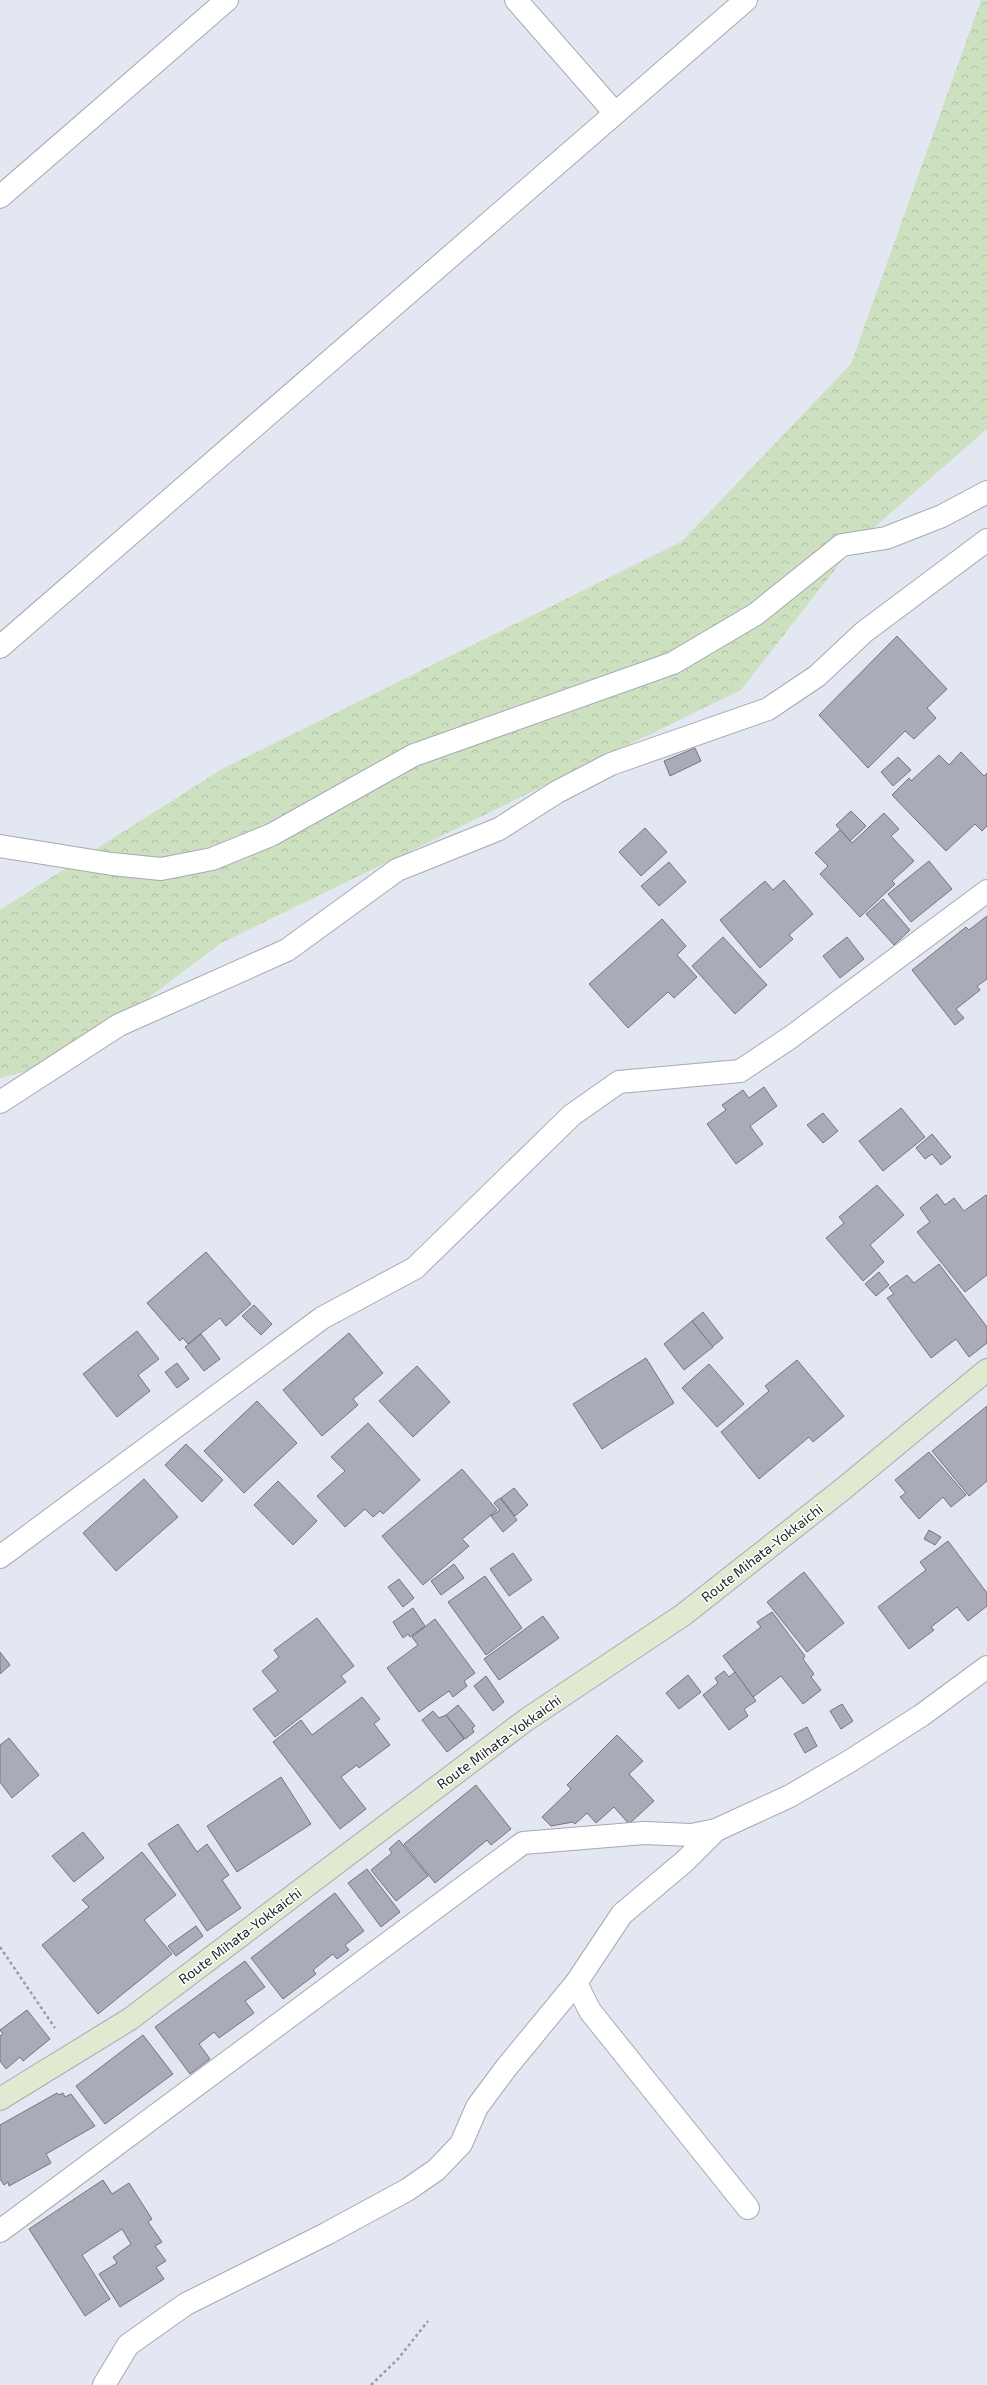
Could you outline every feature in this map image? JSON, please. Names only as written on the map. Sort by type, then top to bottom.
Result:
[{"type":"main road","name":"Route Mihata-Yokkaichi","points":[[0,2099],[74,2056],[130,2019],[526,1720],[683,1615],[843,1489],[987,1370]]},
{"type":"street","points":[[0,197],[227,0]]},
{"type":"street","points":[[516,0],[615,113]]},
{"type":"street","points":[[0,647],[746,0]]},
{"type":"street","points":[[0,846],[112,864],[161,869],[212,859],[271,835],[414,755],[673,664],[756,614],[842,546],[886,538],[942,516],[987,492]]},
{"type":"street","points":[[0,1102],[119,1025],[287,950],[397,870],[499,829],[557,792],[611,764],[768,709],[817,676],[864,632],[987,540]]},
{"type":"street","points":[[0,1557],[322,1318],[415,1268],[572,1115],[619,1082],[740,1071],[792,1037],[987,891]]},
{"type":"street","points":[[0,2231],[523,1843],[644,1833],[692,1835],[716,1830],[790,1796],[850,1762],[922,1715],[987,1667]]},
{"type":"street","points":[[104,2385],[128,2345],[186,2304],[326,2234],[407,2190],[436,2170],[461,2144],[477,2107],[506,2068],[576,1983],[622,1914],[685,1861],[716,1830]]},
{"type":"street","points":[[576,1983],[590,2011],[748,2208]]},
{"type":"path","points":[[0,1947],[74,2056]]},
{"type":"path","points":[[371,2385],[398,2359],[428,2320]]},
{"type":"green space","points":[[981,0],[987,0],[987,429],[854,545],[741,690],[221,943],[65,1061],[0,1078],[0,910],[222,769],[681,542],[851,364]]},
{"type":"building","points":[[897,636],[947,689],[927,708],[936,718],[914,739],[905,731],[868,768],[819,715]]},
{"type":"building","points":[[695,748],[701,761],[670,776],[664,761]]},
{"type":"building","points":[[961,752],[984,776],[987,773],[987,826],[982,831],[975,824],[946,851],[892,795],[909,778],[911,781],[939,755],[949,765]]},
{"type":"building","points":[[898,757],[911,770],[893,786],[881,772]]},
{"type":"building","points":[[851,811],[866,826],[850,841],[836,825]]},
{"type":"building","points":[[884,813],[899,829],[891,836],[914,861],[892,881],[895,884],[860,917],[820,874],[828,866],[815,853],[840,830],[852,843]]},
{"type":"building","points":[[645,828],[667,852],[641,876],[619,852]]},
{"type":"building","points":[[929,861],[952,889],[911,922],[888,894]]},
{"type":"building","points":[[669,862],[686,882],[659,906],[641,886]]},
{"type":"building","points":[[784,880],[813,914],[789,935],[793,939],[760,968],[720,920],[765,881],[773,890]]},
{"type":"building","points":[[883,899],[910,930],[894,945],[866,914]]},
{"type":"building","points":[[987,916],[987,979],[977,986],[980,990],[956,1009],[964,1018],[955,1025],[912,970],[966,927],[969,930]]},
{"type":"building","points":[[662,919],[686,946],[677,955],[697,977],[674,998],[668,992],[628,1028],[589,984]]},
{"type":"building","points":[[723,937],[767,985],[735,1014],[692,966]]},
{"type":"building","points":[[847,937],[864,959],[840,978],[823,956]]},
{"type":"building","points":[[764,1087],[777,1106],[750,1126],[763,1144],[736,1164],[707,1124],[726,1110],[722,1105],[743,1090],[749,1098]]},
{"type":"building","points":[[901,1108],[925,1137],[883,1171],[859,1141]]},
{"type":"building","points":[[823,1113],[838,1131],[823,1143],[807,1125]]},
{"type":"building","points":[[932,1134],[951,1157],[941,1165],[932,1154],[925,1159],[916,1148]]},
{"type":"building","points":[[877,1185],[904,1215],[870,1245],[884,1262],[863,1281],[826,1238],[844,1223],[839,1217]]},
{"type":"building","points":[[937,1194],[945,1205],[954,1198],[964,1211],[986,1195],[987,1196],[987,1275],[965,1292],[917,1232],[930,1222],[920,1208]]},
{"type":"building","points":[[206,1252],[251,1304],[226,1326],[220,1318],[188,1344],[183,1338],[180,1341],[147,1303]]},
{"type":"building","points":[[939,1264],[987,1327],[987,1343],[969,1357],[956,1339],[931,1358],[887,1298],[894,1294],[889,1288],[907,1275],[914,1283]]},
{"type":"building","points":[[879,1272],[889,1285],[876,1296],[865,1284]]},
{"type":"building","points":[[254,1305],[272,1324],[261,1335],[242,1316]]},
{"type":"building","points":[[703,1312],[723,1338],[712,1347],[692,1321]]},
{"type":"building","points":[[692,1321],[713,1347],[684,1370],[664,1344]]},
{"type":"building","points":[[137,1331],[159,1359],[138,1375],[150,1391],[117,1417],[83,1374]]},
{"type":"building","points":[[349,1333],[383,1373],[353,1399],[358,1405],[322,1436],[283,1390]]},
{"type":"building","points":[[201,1334],[220,1359],[204,1371],[185,1347]]},
{"type":"building","points":[[646,1358],[674,1403],[602,1449],[573,1404]]},
{"type":"building","points":[[797,1360],[844,1416],[813,1442],[809,1437],[759,1479],[721,1432],[769,1391],[765,1386]]},
{"type":"building","points":[[177,1363],[189,1379],[177,1388],[165,1372]]},
{"type":"building","points":[[709,1364],[744,1404],[717,1427],[682,1388]]},
{"type":"building","points":[[417,1366],[450,1402],[413,1437],[379,1401]]},
{"type":"building","points":[[257,1401],[297,1443],[244,1493],[204,1451]]},
{"type":"building","points":[[987,1406],[987,1481],[969,1496],[932,1451]]},
{"type":"building","points":[[368,1423],[420,1480],[383,1514],[380,1511],[373,1517],[365,1509],[345,1527],[317,1496],[345,1471],[331,1457]]},
{"type":"building","points":[[186,1444],[223,1480],[202,1502],[165,1465]]},
{"type":"building","points":[[929,1452],[966,1495],[951,1507],[943,1497],[919,1519],[900,1497],[906,1493],[895,1480]]},
{"type":"building","points":[[462,1469],[497,1510],[462,1539],[469,1546],[423,1585],[382,1536]]},
{"type":"building","points":[[144,1479],[178,1517],[116,1571],[83,1533]]},
{"type":"building","points":[[278,1481],[317,1521],[293,1545],[254,1505]]},
{"type":"building","points":[[514,1488],[528,1505],[515,1516],[501,1498]]},
{"type":"building","points":[[500,1498],[517,1520],[503,1532],[491,1516],[500,1510],[494,1503]]},
{"type":"building","points":[[929,1530],[941,1537],[935,1545],[924,1539]]},
{"type":"building","points":[[948,1541],[987,1593],[987,1606],[968,1621],[957,1607],[931,1627],[934,1630],[909,1649],[878,1607],[926,1570],[920,1562]]},
{"type":"building","points":[[513,1553],[532,1580],[509,1596],[490,1569]]},
{"type":"building","points":[[454,1564],[464,1578],[441,1595],[431,1581]]},
{"type":"building","points":[[804,1572],[844,1623],[807,1652],[767,1602]]},
{"type":"building","points":[[485,1576],[522,1628],[486,1655],[448,1602]]},
{"type":"building","points":[[399,1579],[414,1598],[403,1607],[388,1587]]},
{"type":"building","points":[[413,1608],[425,1626],[410,1637],[408,1634],[403,1638],[393,1622]]},
{"type":"building","points":[[772,1612],[805,1656],[803,1659],[814,1674],[811,1677],[821,1690],[803,1704],[781,1676],[753,1697],[723,1656],[761,1627],[757,1622]]},
{"type":"building","points":[[543,1616],[559,1638],[499,1680],[484,1659]]},
{"type":"building","points":[[317,1618],[354,1666],[341,1676],[346,1682],[275,1737],[253,1709],[278,1691],[262,1671],[279,1657],[274,1650]]},
{"type":"building","points":[[435,1619],[475,1673],[464,1681],[467,1686],[453,1697],[449,1691],[419,1712],[387,1668],[418,1645],[412,1637]]},
{"type":"building","points":[[0,1652],[10,1665],[0,1674]]},
{"type":"building","points":[[724,1671],[729,1677],[735,1672],[756,1701],[744,1709],[748,1716],[729,1730],[703,1695],[718,1683],[715,1678]]},
{"type":"building","points":[[688,1675],[701,1692],[679,1709],[666,1693]]},
{"type":"building","points":[[486,1676],[504,1702],[493,1711],[474,1686]]},
{"type":"building","points":[[362,1697],[380,1719],[374,1724],[390,1745],[359,1768],[357,1765],[341,1777],[366,1809],[340,1829],[273,1742],[301,1720],[312,1735]]},
{"type":"building","points":[[842,1704],[853,1721],[841,1729],[830,1711]]},
{"type":"building","points":[[458,1705],[475,1726],[472,1728],[474,1732],[465,1739],[446,1715]]},
{"type":"building","points":[[433,1711],[439,1718],[446,1715],[464,1739],[447,1752],[422,1720]]},
{"type":"building","points":[[807,1727],[817,1746],[805,1753],[794,1734]]},
{"type":"building","points":[[617,1735],[643,1761],[629,1774],[654,1801],[629,1824],[614,1807],[596,1823],[587,1813],[575,1824],[573,1822],[551,1826],[542,1817],[571,1789],[567,1785]]},
{"type":"building","points":[[9,1738],[39,1775],[12,1798],[0,1782],[0,1745]]},
{"type":"building","points":[[281,1777],[311,1824],[237,1872],[207,1826]]},
{"type":"building","points":[[476,1785],[511,1829],[491,1845],[487,1840],[435,1883],[404,1844]]},
{"type":"building","points":[[178,1824],[197,1852],[207,1844],[229,1875],[222,1880],[241,1908],[207,1931],[148,1844]]},
{"type":"building","points":[[83,1832],[104,1858],[74,1882],[52,1856]]},
{"type":"building","points":[[399,1840],[428,1876],[396,1901],[371,1870],[392,1853],[389,1849]]},
{"type":"building","points":[[142,1852],[176,1895],[144,1920],[172,1954],[98,2014],[42,1945],[89,1907],[82,1900]]},
{"type":"building","points":[[367,1869],[400,1912],[381,1927],[348,1883]]},
{"type":"building","points":[[335,1893],[364,1931],[345,1945],[349,1950],[337,1959],[333,1954],[313,1970],[316,1974],[283,1999],[251,1958]]},
{"type":"building","points":[[196,1926],[203,1936],[176,1956],[168,1946]]},
{"type":"building","points":[[245,1961],[265,1987],[245,2001],[254,2013],[219,2038],[214,2032],[199,2044],[210,2059],[190,2074],[155,2027]]},
{"type":"building","points":[[27,2010],[50,2039],[23,2061],[20,2057],[6,2069],[0,2061],[0,2036],[3,2034],[0,2030]]},
{"type":"building","points":[[143,2035],[173,2074],[105,2124],[76,2086]]},
{"type":"building","points":[[57,2093],[59,2095],[63,2093],[65,2097],[71,2094],[95,2126],[46,2154],[51,2163],[9,2186],[8,2182],[4,2185],[0,2179],[0,2125]]},
{"type":"building","points":[[103,2180],[112,2194],[129,2183],[152,2219],[148,2222],[162,2242],[155,2246],[166,2261],[156,2267],[164,2279],[120,2307],[99,2274],[117,2263],[113,2257],[131,2244],[122,2229],[82,2255],[110,2299],[85,2316],[29,2229]]}]
